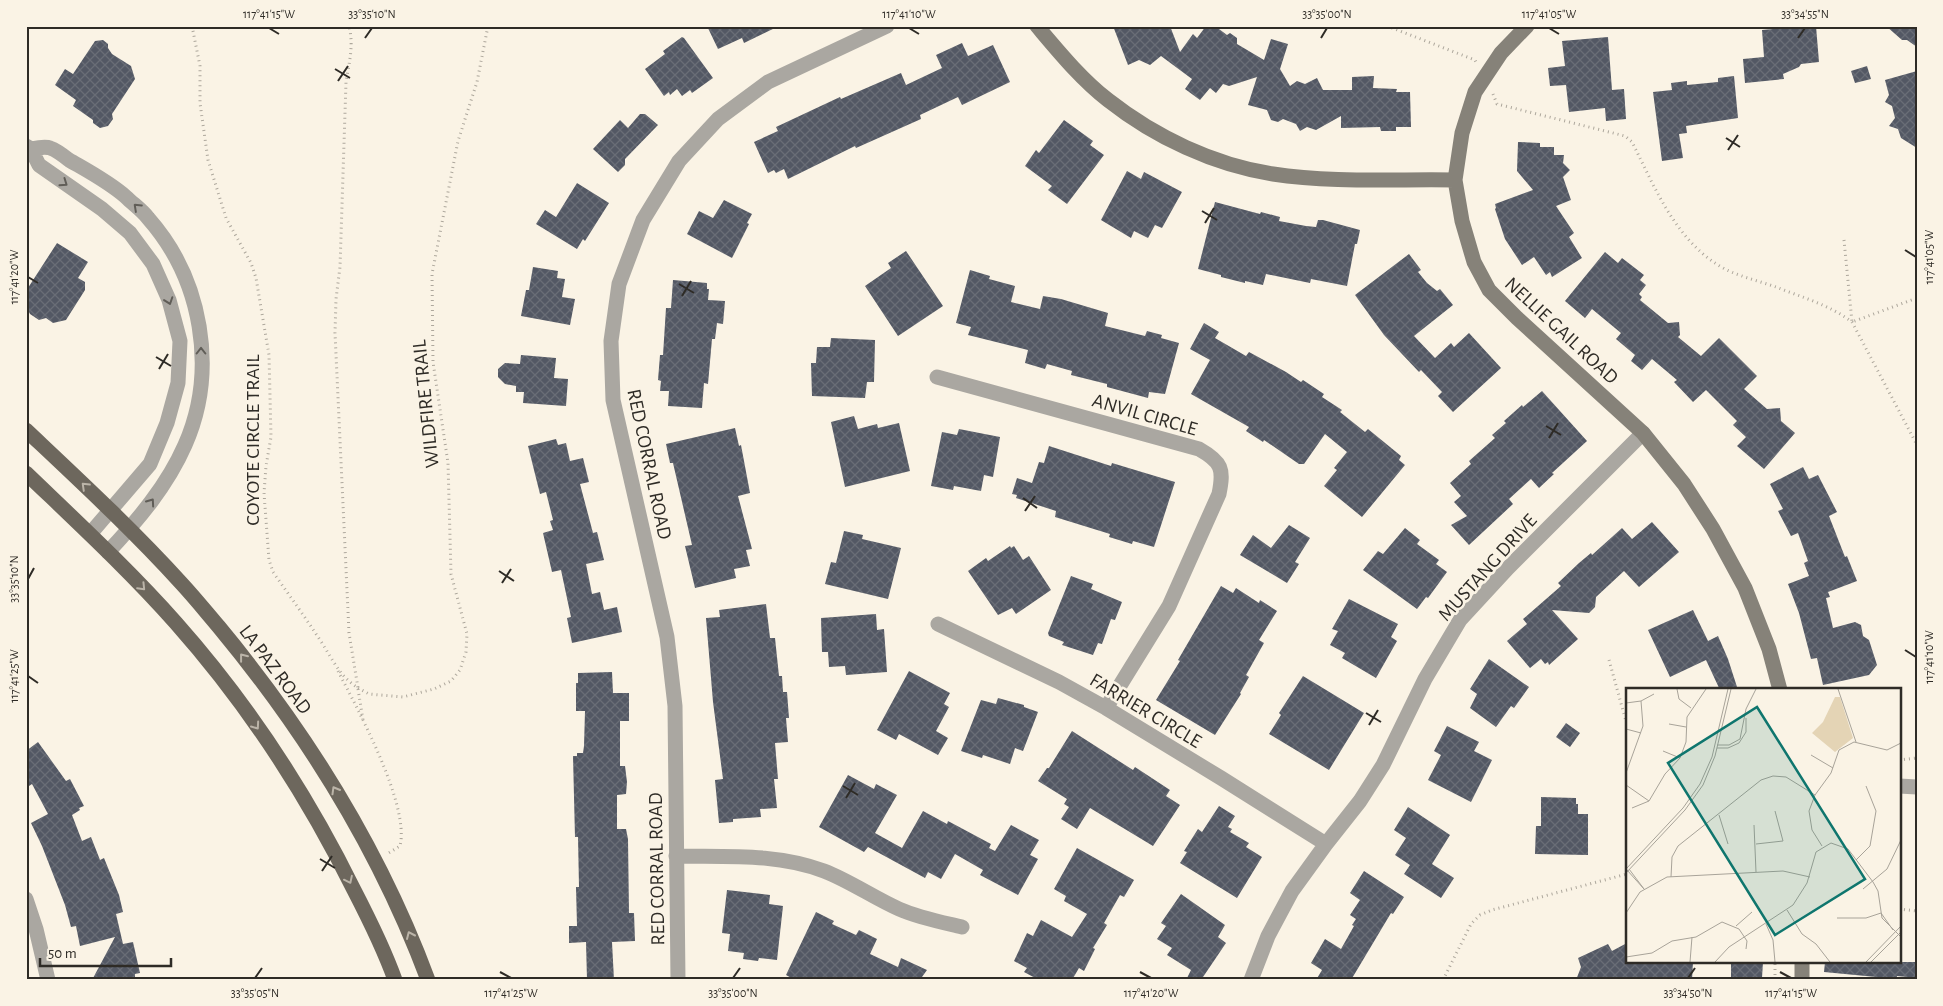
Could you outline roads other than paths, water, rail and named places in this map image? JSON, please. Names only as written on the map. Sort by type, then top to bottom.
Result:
[{"type":"main road","name":"LA PAZ ROAD","points":[[26,430],[130,529],[183,585],[239,652],[280,706],[322,767],[374,860],[392,895],[428,980]]},
{"type":"main road","points":[[26,473],[90,534],[176,622],[222,678],[303,797],[336,853],[363,907],[395,980]]},
{"type":"street","name":"RED CORRAL ROAD","points":[[678,980],[675,706],[667,636],[613,400],[611,341],[619,284],[643,220],[679,161],[718,120],[768,82],[887,26]]},
{"type":"street","points":[[1037,26],[1066,61],[1107,100],[1145,126],[1184,147],[1229,164],[1273,174],[1323,178],[1455,180]]},
{"type":"street","name":"NELLIE GAIL ROAD","points":[[1527,26],[1501,52],[1475,92],[1462,133],[1455,180],[1462,222],[1474,262],[1489,290],[1643,433],[1684,484],[1714,529],[1741,580],[1769,649],[1779,688]]},
{"type":"street","points":[[29,147],[39,165],[102,209],[130,233],[153,264],[170,300],[180,341],[178,383],[167,423],[150,464],[90,534]]},
{"type":"street","points":[[29,147],[50,148],[117,189],[148,218],[174,254],[191,290],[201,331],[201,373],[197,412],[185,445],[170,475],[150,505],[108,552]]},
{"type":"street","name":"ANVIL CIRCLE","points":[[937,377],[1199,449],[1211,456],[1219,465],[1222,477],[1219,494],[1169,606],[1106,708]]},
{"type":"street","name":"MUSTANG DRIVE","points":[[1251,980],[1268,936],[1292,891],[1360,801],[1382,765],[1425,679],[1460,620],[1508,568],[1643,433]]},
{"type":"street","name":"FARRIER CIRCLE","points":[[938,624],[1059,682],[1106,708],[1326,844]]},
{"type":"street","points":[[1900,786],[1917,787]]},
{"type":"street","points":[[676,856],[762,857],[795,862],[825,872],[899,909],[920,917],[962,927]]},
{"type":"street","points":[[26,899],[36,929],[48,980]]},
{"type":"street","points":[[1802,964],[1802,980]]}]
